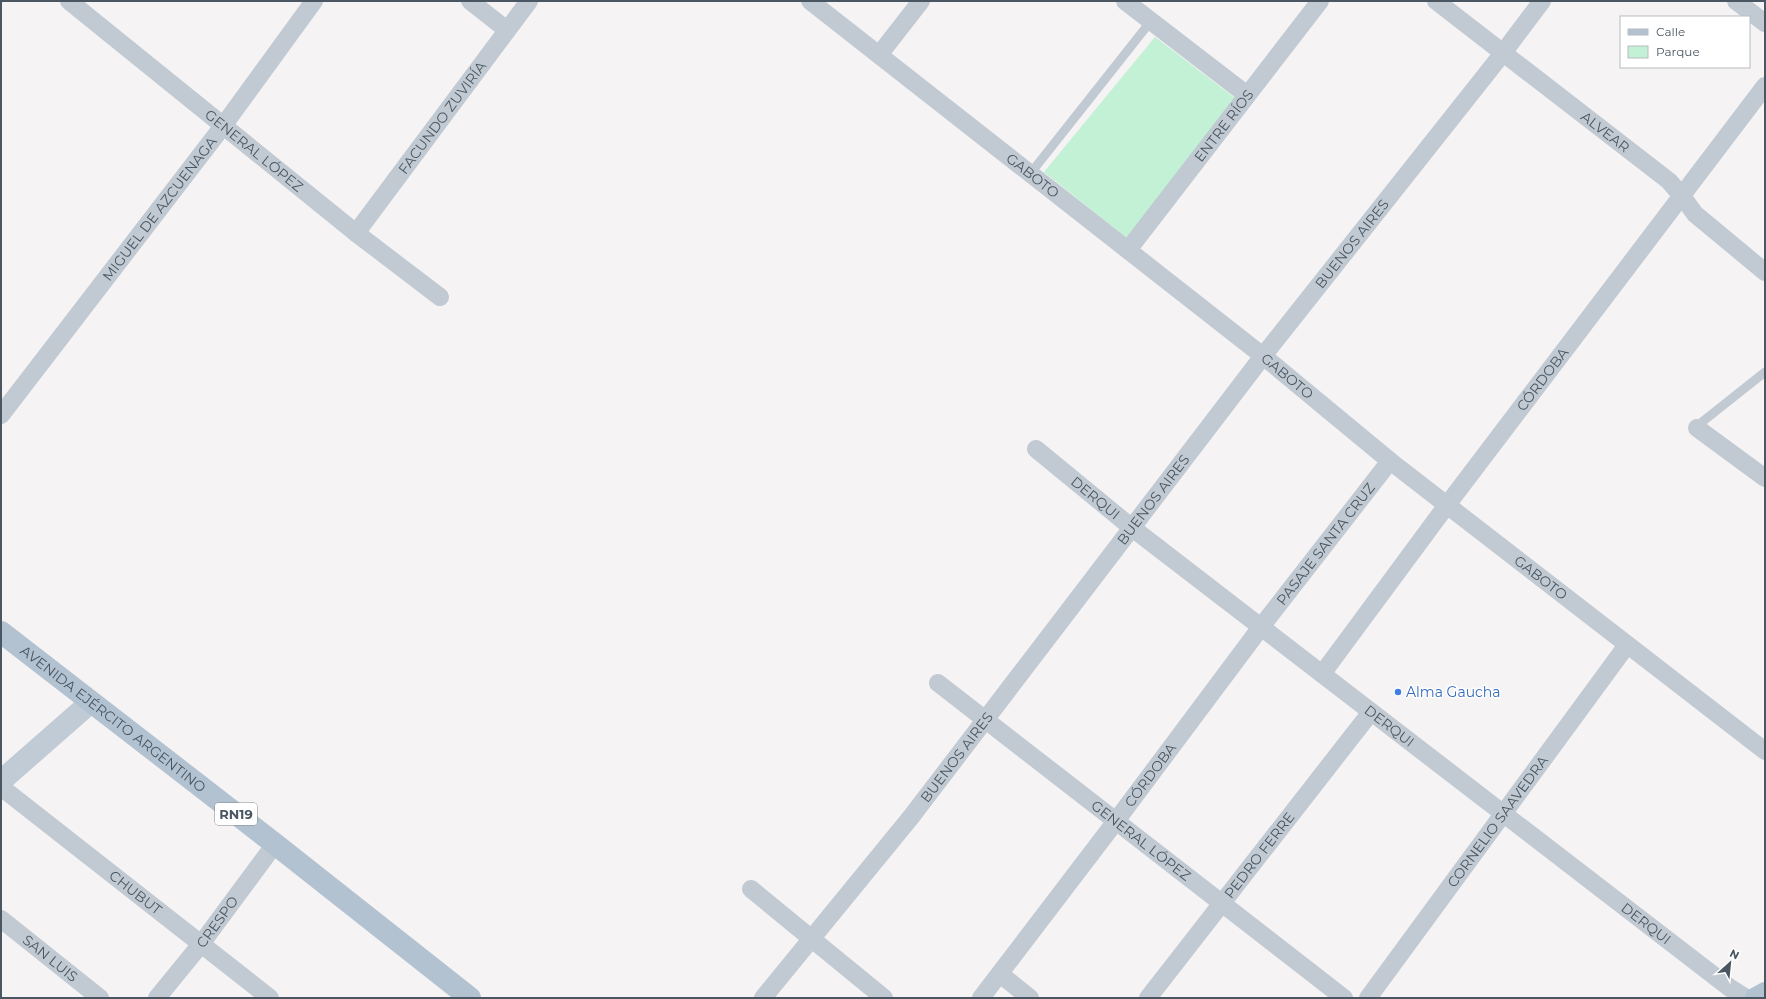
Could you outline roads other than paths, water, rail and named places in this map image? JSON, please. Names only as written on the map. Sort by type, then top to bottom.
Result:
[{"type":"main road","name":"AVENIDA EJÉRCITO ARGENTINO","points":[[1,632],[275,844],[470,998]]},
{"type":"main road","points":[[1756,998],[1765,993]]},
{"type":"street","name":"GENERAL LÓPEZ","points":[[69,1],[88,7],[224,126],[356,233],[440,298]]},
{"type":"street","name":"MIGUEL DE AZCUENAGA","points":[[1,415],[224,126],[314,1]]},
{"type":"street","points":[[470,1],[507,30]]},
{"type":"street","name":"FACUNDO ZUVIRÍA","points":[[356,233],[529,1]]},
{"type":"street","name":"GABOTO","points":[[810,1],[1263,356],[1390,461],[1765,751]]},
{"type":"street","points":[[879,55],[921,1]]},
{"type":"street","points":[[1125,1],[1247,95]]},
{"type":"street","name":"ENTRE RÍOS","points":[[1128,250],[1320,1]]},
{"type":"street","name":"ALVEAR","points":[[1436,1],[1669,181],[1695,214],[1765,272]]},
{"type":"street","name":"BUENOS AIRES","points":[[763,998],[911,817],[1263,356],[1503,53],[1542,1]]},
{"type":"street","points":[[1736,1],[1765,23]]},
{"type":"street","name":"CÓRDOBA","points":[[1322,674],[1447,505],[1765,86]]},
{"type":"street","points":[[1699,425],[1765,478]]},
{"type":"street","name":"DERQUI","points":[[1036,449],[1131,527],[1730,988],[1746,998]]},
{"type":"street","name":"PASAJE SANTA CRUZ","points":[[1261,627],[1390,461]]},
{"type":"street","name":"CÓRDOBA","points":[[981,998],[1261,627]]},
{"type":"street","name":"CORNELIO SAAVEDRA","points":[[1368,998],[1627,645]]},
{"type":"street","name":"GENERAL LÓPEZ","points":[[938,683],[1222,905],[1344,998]]},
{"type":"street","points":[[1,781],[91,702]]},
{"type":"street","name":"PEDRO FERRE","points":[[1148,998],[1371,712]]},
{"type":"street","name":"CHUBUT","points":[[1,787],[270,998]]},
{"type":"street","name":"CRESPO","points":[[157,998],[201,944],[275,844]]},
{"type":"street","points":[[751,889],[884,998]]},
{"type":"street","name":"SAN LUIS","points":[[1,919],[100,998]]},
{"type":"street","points":[[1000,974],[1030,998]]},
{"type":"lane","points":[[1030,174],[1152,21]]},
{"type":"lane","points":[[1699,425],[1765,372]]},
{"type":"place","name":"Alma Gaucha","points":[[1398,692]]}]
